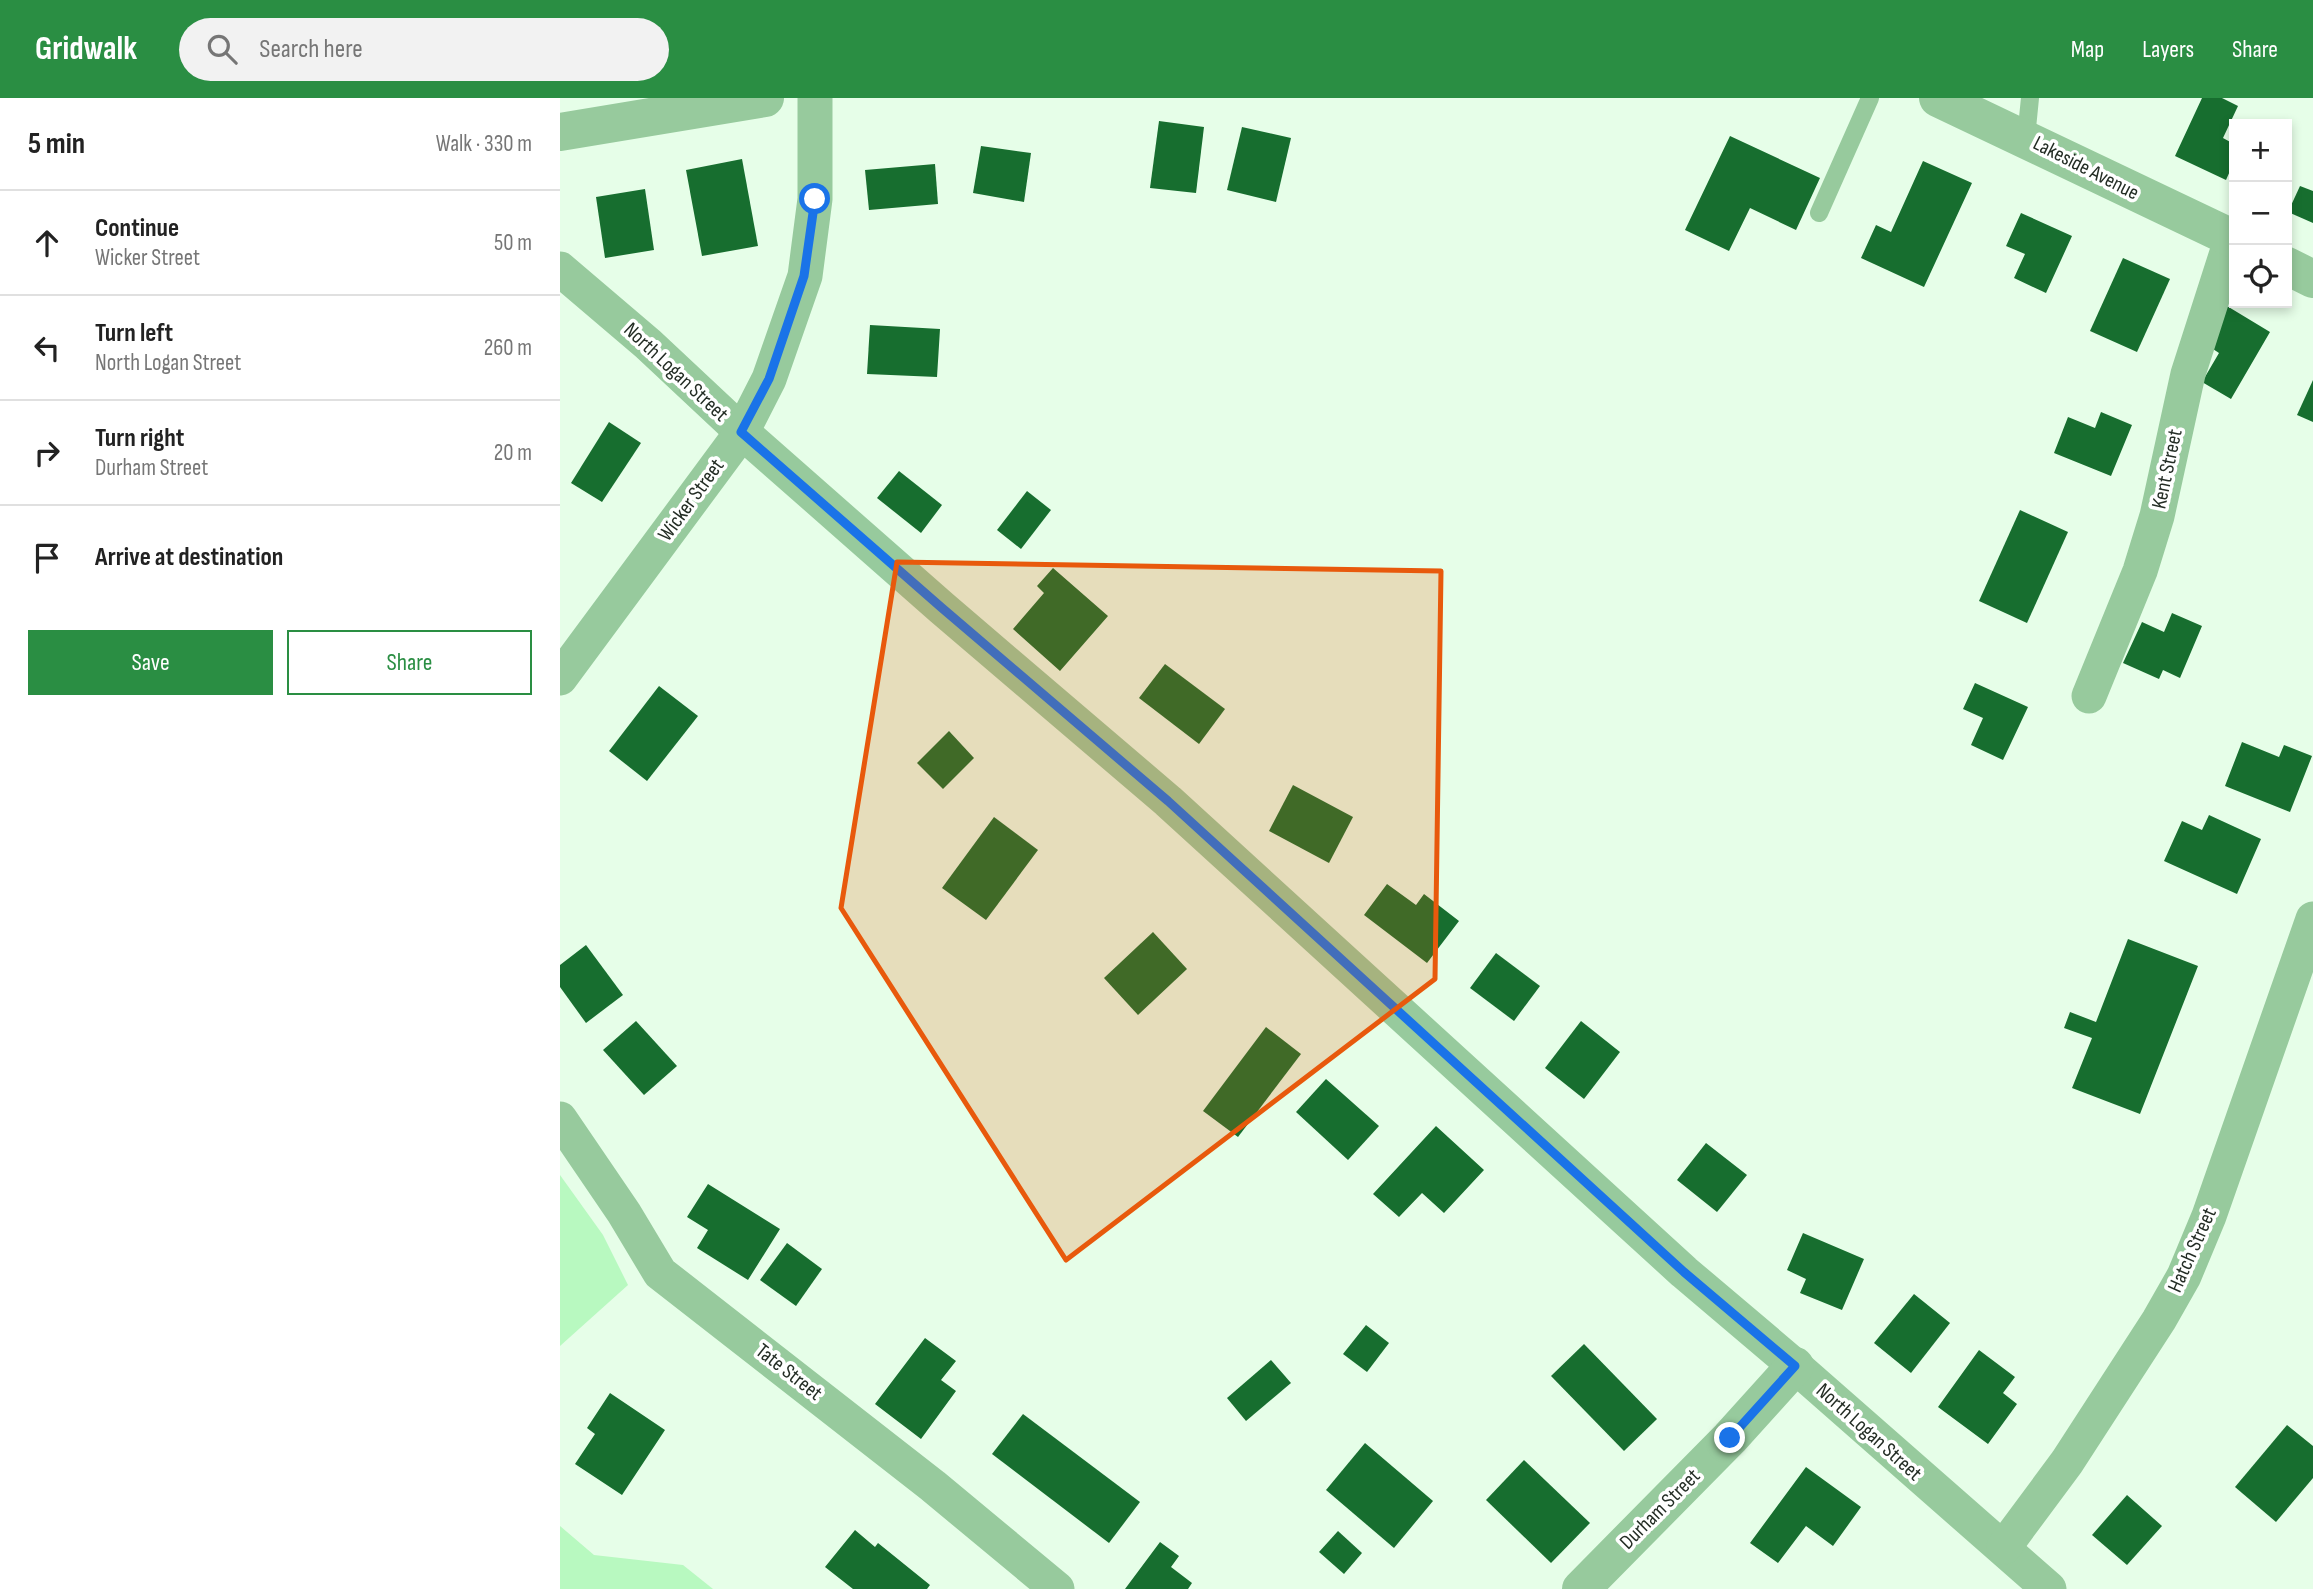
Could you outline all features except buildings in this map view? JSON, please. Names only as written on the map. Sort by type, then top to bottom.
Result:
[{"type":"street","points":[[560,132],[765,98]]},
{"type":"street","name":"Wicker Street","points":[[560,678],[741,432],[769,379],[804,276],[815,199],[815,98]]},
{"type":"street","name":"Lakeside Avenue","points":[[1938,98],[2229,236]]},
{"type":"street","name":"Kent Street","points":[[2089,696],[2140,571],[2157,516],[2188,374],[2231,245]]},
{"type":"street","points":[[2292,268],[2313,279]]},
{"type":"street","name":"North Logan Street","points":[[560,269],[648,344],[741,432],[942,608],[1168,801],[1684,1272],[2004,1547],[2049,1589]]},
{"type":"street","name":"Hatch Street","points":[[2004,1547],[2067,1462],[2159,1320],[2183,1276],[2209,1216],[2313,919]]},
{"type":"street","name":"Tate Street","points":[[560,1119],[624,1213],[660,1273],[923,1478],[1058,1589]]},
{"type":"street","name":"Durham Street","points":[[1581,1589],[1730,1438],[1795,1366]]},
{"type":"lane","points":[[1819,213],[1870,98]]},
{"type":"lane","points":[[2026,138],[2030,98]]},
{"type":"highlighted area","points":[[897,562],[1441,571],[1435,979],[1066,1260],[841,908]]},
{"type":"green space","points":[[560,1175],[603,1235],[628,1285],[560,1346]]},
{"type":"green space","points":[[560,1526],[594,1555],[683,1565],[713,1589],[560,1589]]},
{"type":"route","points":[[815,199],[804,276],[769,379],[741,432],[1168,801],[1684,1272],[1795,1366],[1730,1438]]}]
